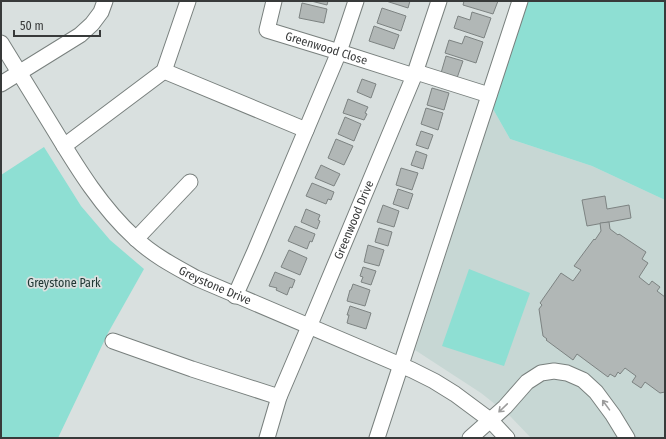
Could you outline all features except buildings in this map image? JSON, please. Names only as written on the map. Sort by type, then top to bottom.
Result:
[{"type":"street","points":[[1,84],[80,35],[92,24],[101,12],[105,1]]},
{"type":"street","points":[[64,146],[164,71],[188,1]]},
{"type":"street","name":"Greenwood Close","points":[[274,1],[267,30],[489,95]]},
{"type":"street","points":[[234,296],[255,251],[339,52],[356,1]]},
{"type":"street","name":"Greenwood Drive","points":[[267,438],[279,398],[415,74],[439,1]]},
{"type":"street","points":[[377,438],[520,1]]},
{"type":"street","name":"Greystone Drive","points":[[1,43],[90,186],[106,207],[136,239],[162,260],[234,296],[434,381],[490,420],[507,438]]},
{"type":"street","points":[[164,71],[306,130]]},
{"type":"street","points":[[136,239],[190,182]]},
{"type":"street","points":[[113,341],[279,398]]},
{"type":"street","points":[[470,438],[505,407],[527,382],[541,373],[554,371],[567,373],[583,380],[592,388],[613,415],[627,438]]},
{"type":"shaded area","points":[[493,109],[510,139],[592,166],[665,200],[665,438],[531,438],[510,416],[481,393],[415,350]]},
{"type":"green space","points":[[528,1],[665,1],[665,200],[592,166],[510,139],[493,109]]},
{"type":"green space","name":"Greystone Park","points":[[44,147],[81,206],[110,240],[144,269],[108,333],[58,438],[1,438],[1,175]]},
{"type":"green space","points":[[469,269],[530,293],[504,366],[442,346]]}]
